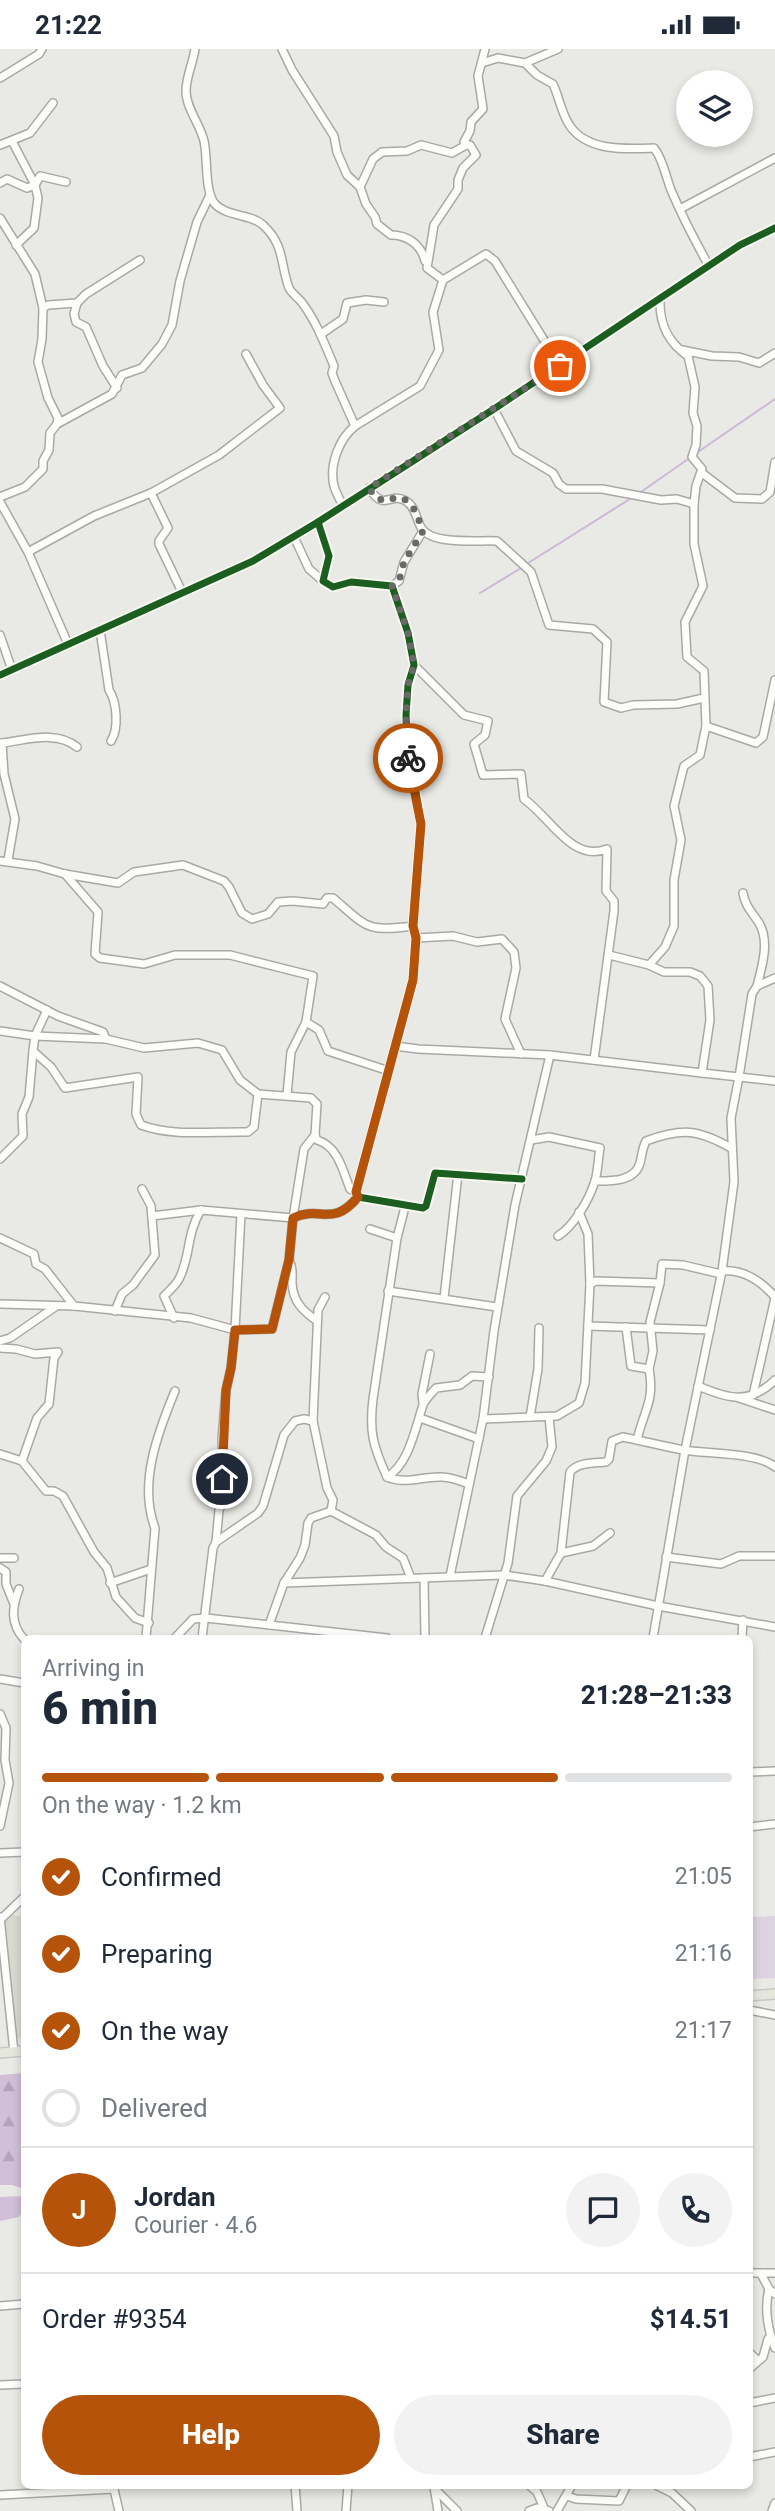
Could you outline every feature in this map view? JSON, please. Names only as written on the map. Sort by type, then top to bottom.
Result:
[{"type":"main road","points":[[753,1996],[775,1994]]},
{"type":"main road","points":[[0,2053],[21,2051]]},
{"type":"street","points":[[0,78],[39,54],[42,49]]},
{"type":"street","points":[[195,49],[186,91],[188,104],[205,143],[210,195],[215,204],[228,212],[263,224],[282,252],[290,290],[303,303],[321,334],[334,366],[332,373],[355,426]]},
{"type":"street","points":[[282,49],[292,71],[334,136],[337,152],[347,174],[360,187],[377,224],[391,235],[403,235],[414,243],[424,254],[427,268],[443,280]]},
{"type":"street","points":[[466,145],[464,142],[471,122],[483,109],[478,76],[487,49],[498,58]]},
{"type":"street","points":[[482,63],[498,58],[525,63],[558,49]]},
{"type":"street","points":[[525,63],[537,75],[553,84],[570,127],[585,139],[617,148],[654,148],[659,154],[689,231],[709,266]]},
{"type":"street","points":[[0,145],[30,133],[53,103]]},
{"type":"street","points":[[12,141],[35,185],[38,198],[34,228],[16,245]]},
{"type":"street","points":[[360,187],[373,159],[382,152],[407,151],[421,145],[452,152],[470,145],[476,155],[463,168],[457,180],[458,188],[434,225],[427,268]]},
{"type":"street","points":[[680,209],[775,158]]},
{"type":"street","points":[[29,175],[66,182]]},
{"type":"street","points":[[0,183],[7,180],[27,188],[35,185],[40,176]]},
{"type":"street","points":[[68,644],[28,552],[0,499],[25,487],[43,469],[43,461],[49,450],[50,433],[57,424],[106,399],[117,388],[122,375],[142,368],[162,344],[172,325],[190,242],[210,195]]},
{"type":"street","points":[[0,218],[35,274],[43,308],[38,362],[48,398],[58,418],[57,424]]},
{"type":"street","points":[[0,675],[253,561],[318,523],[494,409],[740,245],[775,228]]},
{"type":"street","points":[[343,506],[334,486],[333,471],[342,442],[347,432],[355,426],[420,386],[439,349],[433,312],[443,280],[486,254],[495,261],[560,366]]},
{"type":"street","points":[[117,388],[103,366],[86,327],[76,323],[74,314],[76,303],[86,294],[140,260]]},
{"type":"street","points":[[649,965],[665,947],[674,926],[674,880],[681,840],[674,806],[684,766],[700,755],[706,726],[704,671],[687,657],[685,622],[703,586],[694,544],[696,486],[702,473],[701,464],[692,457],[696,446],[697,426],[693,413],[695,387],[688,356],[678,349],[662,326],[660,298]]},
{"type":"street","points":[[321,334],[343,319],[347,303],[366,300],[384,302]]},
{"type":"street","points":[[43,308],[48,305],[76,303]]},
{"type":"street","points":[[678,349],[712,356],[738,357],[759,363],[775,353]]},
{"type":"street","points":[[28,552],[94,516],[151,493],[219,455],[280,408],[263,385],[246,354]]},
{"type":"street","points":[[494,409],[516,451],[553,473],[559,484],[566,489],[602,489],[661,500],[677,499],[694,504]]},
{"type":"street","points":[[702,473],[735,498],[762,499],[770,492],[775,462]]},
{"type":"street","points":[[369,488],[376,499],[383,502],[398,498],[407,501],[415,511],[423,531],[435,537],[497,541],[531,572],[549,625],[593,629],[607,642],[604,702],[621,708],[633,705],[677,704],[704,698]]},
{"type":"street","points":[[151,493],[168,528],[159,544],[182,592]]},
{"type":"street","points":[[318,523],[329,557],[323,581]]},
{"type":"street","points":[[294,537],[309,569],[334,587],[351,582],[392,586],[399,581],[404,562],[423,531]]},
{"type":"street","points":[[152,1216],[201,1210],[293,1218],[302,1213],[340,1213],[349,1207],[357,1194],[413,980],[416,938],[413,926],[421,824],[408,761],[406,715],[408,685],[414,665],[408,633],[392,586]]},
{"type":"street","points":[[100,630],[117,733],[111,741]]},
{"type":"street","points":[[0,635],[4,661],[12,670]]},
{"type":"street","points":[[414,665],[464,715],[488,721],[485,735],[474,744],[483,775],[521,773],[524,799],[538,809],[543,818],[558,832],[583,851],[595,854],[607,849],[606,891],[614,901],[614,911],[593,1060]]},
{"type":"street","points":[[706,726],[756,743],[763,737],[775,680]]},
{"type":"street","points":[[77,747],[69,740],[50,737],[1,743],[4,774],[15,819],[4,861],[118,883],[134,872],[183,865],[224,881],[242,913],[252,919],[268,914],[278,902],[323,904],[327,898],[333,898],[365,926],[373,929],[413,926]]},
{"type":"street","points":[[65,874],[98,912],[95,954],[100,958],[144,964],[175,955],[230,955],[313,976],[306,1022],[291,1052],[287,1095]]},
{"type":"street","points":[[653,1635],[685,1450],[722,1273],[734,1182],[731,1118],[752,995],[765,955],[761,926],[745,902],[743,893]]},
{"type":"street","points":[[416,938],[453,936],[477,941],[502,939],[514,952],[516,968],[505,1019],[521,1054]]},
{"type":"street","points":[[609,955],[649,965],[664,972],[690,972],[699,976],[708,986],[710,1020],[702,1073]]},
{"type":"street","points":[[757,986],[775,978]]},
{"type":"street","points":[[0,986],[47,1010],[103,1032],[106,1039]]},
{"type":"street","points":[[0,1159],[23,1136],[22,1114],[29,1097],[35,1036],[47,1010]]},
{"type":"street","points":[[306,1022],[319,1030],[328,1051],[388,1071]]},
{"type":"street","points":[[0,1031],[35,1036],[106,1039],[144,1048],[198,1043],[222,1050],[240,1080],[258,1094],[311,1098],[317,1104],[317,1140],[326,1143],[335,1152],[350,1189],[357,1194],[405,1207],[426,1206],[435,1173],[522,1179]]},
{"type":"street","points":[[395,1046],[550,1055],[775,1081]]},
{"type":"street","points":[[33,1051],[51,1067],[65,1088],[138,1077],[136,1114],[141,1125],[151,1129],[248,1132],[254,1127],[258,1094]]},
{"type":"street","points":[[450,1576],[483,1419],[515,1205],[550,1055]]},
{"type":"street","points":[[595,1181],[621,1180],[634,1173],[639,1167],[641,1151],[646,1141],[672,1132],[708,1135],[731,1148]]},
{"type":"street","points":[[0,1304],[74,1306],[191,1318],[235,1330],[272,1329],[289,1260],[304,1149],[315,1135]]},
{"type":"street","points":[[531,1140],[549,1137],[600,1148],[595,1181],[579,1212],[558,1236]]},
{"type":"street","points":[[444,1298],[458,1174]]},
{"type":"street","points":[[115,1311],[122,1294],[133,1285],[155,1255],[152,1216],[142,1189]]},
{"type":"street","points":[[387,1477],[373,1447],[370,1425],[388,1291],[405,1207]]},
{"type":"street","points":[[174,1318],[164,1296],[178,1280],[185,1262],[192,1223],[201,1210]]},
{"type":"street","points":[[483,1419],[558,1416],[579,1403],[585,1383],[590,1284],[588,1234],[579,1212]]},
{"type":"street","points":[[203,1635],[219,1510],[224,1500],[222,1439],[235,1330],[241,1214]]},
{"type":"street","points":[[370,1229],[397,1238]]},
{"type":"street","points":[[0,1238],[34,1254],[36,1264],[45,1269],[74,1306]]},
{"type":"street","points":[[289,1260],[294,1298],[317,1321]]},
{"type":"street","points":[[637,1440],[652,1389],[649,1369],[653,1351],[650,1322],[662,1264],[683,1265],[722,1273],[732,1270],[747,1274],[767,1288],[775,1298],[753,1395]]},
{"type":"street","points":[[590,1284],[596,1281],[660,1283]]},
{"type":"street","points":[[388,1291],[498,1307]]},
{"type":"street","points":[[325,1297],[318,1310],[313,1421],[327,1488],[333,1500],[331,1511]]},
{"type":"street","points":[[0,1341],[10,1338],[56,1306]]},
{"type":"street","points":[[588,1326],[710,1330]]},
{"type":"street","points":[[626,1327],[631,1366],[649,1369]]},
{"type":"street","points":[[530,1417],[538,1369],[539,1328]]},
{"type":"street","points":[[0,1348],[35,1354],[58,1352],[54,1358],[49,1404],[37,1418],[22,1461]]},
{"type":"street","points":[[387,1477],[398,1470],[420,1418],[430,1354]]},
{"type":"street","points":[[423,1403],[436,1388],[460,1385],[472,1376],[489,1377]]},
{"type":"street","points":[[698,1386],[726,1398],[761,1394],[775,1381]]},
{"type":"street","points":[[147,1635],[155,1528],[151,1518],[149,1492],[160,1429],[174,1391]]},
{"type":"street","points":[[735,1397],[775,1410]]},
{"type":"street","points":[[486,1635],[504,1575],[517,1496],[546,1461],[552,1447],[550,1417]]},
{"type":"street","points":[[420,1418],[479,1439]]},
{"type":"street","points":[[216,1542],[258,1513],[263,1506],[284,1435],[295,1421],[313,1421]]},
{"type":"street","points":[[545,1581],[561,1553],[567,1485],[572,1468],[606,1462],[612,1441],[616,1438],[752,1458],[775,1467]]},
{"type":"street","points":[[0,1454],[22,1461],[46,1491],[54,1491],[63,1496],[74,1511],[94,1552],[107,1568],[116,1597],[135,1618],[149,1623]]},
{"type":"street","points":[[387,1477],[408,1482],[442,1477],[469,1485]]},
{"type":"street","points":[[269,1625],[284,1583],[305,1545],[307,1523],[311,1518],[331,1511],[376,1535],[402,1558],[411,1578]]},
{"type":"street","points":[[561,1553],[593,1546],[610,1533]]},
{"type":"street","points":[[666,1557],[721,1564],[739,1556],[775,1556]]},
{"type":"street","points":[[0,1558],[14,1558]]},
{"type":"street","points":[[0,1568],[6,1572],[6,1584],[15,1604]]},
{"type":"street","points":[[110,1583],[151,1569]]},
{"type":"street","points":[[284,1583],[504,1575],[775,1627]]},
{"type":"street","points":[[424,1578],[425,1635]]},
{"type":"street","points":[[19,1589],[14,1623],[22,1635]]},
{"type":"street","points":[[178,1635],[193,1619],[206,1618],[360,1635]]},
{"type":"street","points":[[742,1635],[743,1620]]},
{"type":"street","points":[[0,1679],[21,1682]]},
{"type":"street","points":[[0,1714],[6,1728],[3,1760],[9,1783],[0,1826]]},
{"type":"street","points":[[753,1772],[775,1771]]},
{"type":"street","points":[[753,1827],[775,1824]]},
{"type":"street","points":[[0,1853],[21,1852]]},
{"type":"street","points":[[14,2052],[1,1951],[0,1918],[21,1900]]},
{"type":"street","points":[[753,2011],[775,2015]]},
{"type":"street","points":[[0,2014],[10,2013]]},
{"type":"street","points":[[753,2273],[775,2273]]},
{"type":"street","points":[[761,2274],[772,2291],[765,2302],[775,2348]]},
{"type":"street","points":[[0,2306],[21,2304]]},
{"type":"street","points":[[753,2365],[763,2357],[771,2336]]},
{"type":"street","points":[[753,2356],[758,2361]]},
{"type":"street","points":[[0,2385],[21,2384]]},
{"type":"street","points":[[753,2401],[775,2398]]},
{"type":"street","points":[[753,2456],[775,2452]]},
{"type":"street","points":[[0,2495],[86,2489]]},
{"type":"street","points":[[114,2489],[119,2511]]},
{"type":"street","points":[[295,2489],[298,2511]]},
{"type":"street","points":[[346,2511],[348,2489]]},
{"type":"street","points":[[434,2489],[438,2511]]},
{"type":"street","points":[[436,2489],[457,2511]]},
{"type":"street","points":[[534,2489],[547,2510]]},
{"type":"street","points":[[557,2511],[570,2489]]},
{"type":"street","points":[[567,2496],[576,2499],[619,2501],[625,2489]]},
{"type":"street","points":[[665,2489],[691,2511]]},
{"type":"street","points":[[772,2511],[775,2503]]},
{"type":"street","points":[[529,2511],[532,2508],[547,2510]]},
{"type":"shaded area","points":[[13,1915],[21,1916],[21,2040],[16,2035],[4,1921]]},
{"type":"shaded area","points":[[775,1916],[775,1978],[753,1979],[753,1917]]},
{"type":"green space","points":[[21,2073],[21,2188],[0,2185],[0,2075]]},
{"type":"green space","points":[[21,2196],[19,2217],[0,2221],[0,2197]]},
{"type":"waterway","points":[[695,454],[775,399]]},
{"type":"waterway","points":[[638,494],[691,457]]},
{"type":"waterway","points":[[525,565],[633,497]]},
{"type":"waterway","points":[[480,593],[521,568]]},
{"type":"cycle path","points":[[0,675],[253,561],[494,409],[740,245],[775,228]]},
{"type":"cycle path","points":[[318,522],[329,556],[323,581],[333,587],[351,582],[392,586],[408,633],[414,665],[408,685],[406,715],[408,761],[421,824],[413,926],[416,938],[413,980],[356,1192],[358,1197],[423,1208],[426,1206],[435,1173],[522,1179]]},
{"type":"way so far","points":[[408,758],[406,715],[408,685],[414,665],[408,633],[392,586],[399,581],[404,562],[423,531],[415,511],[407,501],[398,498],[383,502],[376,499],[369,488],[560,366]]},
{"type":"route","points":[[222,1479],[226,1390],[235,1330],[272,1329],[289,1260],[293,1218],[302,1213],[340,1213],[358,1197],[356,1192],[413,980],[416,938],[413,926],[421,824],[408,758]]}]
